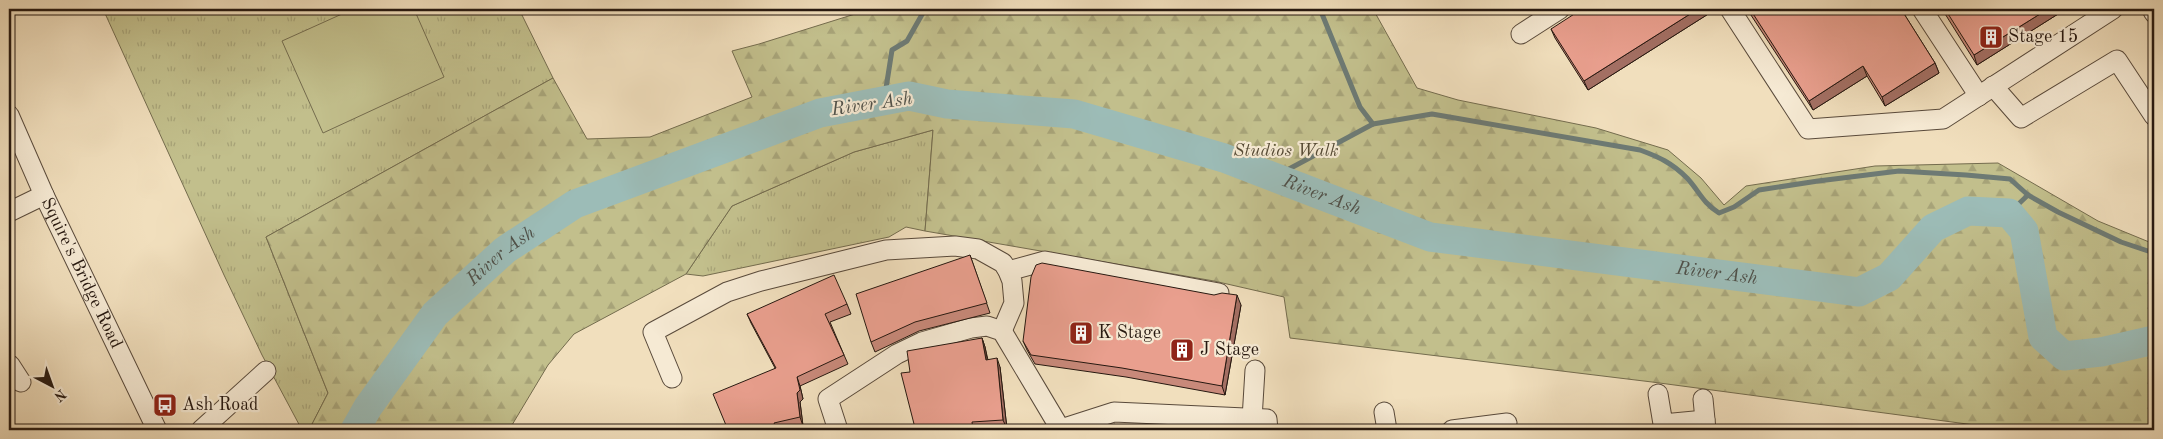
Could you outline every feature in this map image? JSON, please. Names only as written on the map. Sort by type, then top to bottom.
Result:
[{"type":"street","points":[[1520,34],[1560,9]]},
{"type":"street","points":[[1730,9],[1808,129],[1943,119],[2113,9]]},
{"type":"street","points":[[1922,9],[1986,91],[2020,118],[2117,60],[2154,116]]},
{"type":"street","points":[[2152,9],[2154,13]]},
{"type":"street","name":"Squire's Bridge Road","points":[[9,115],[44,195],[157,430]]},
{"type":"street","points":[[9,212],[44,195]]},
{"type":"street","points":[[672,378],[653,332],[727,292],[761,281],[886,250],[955,246],[978,250],[1003,263],[1012,281],[1014,303],[1002,331]]},
{"type":"street","points":[[1008,271],[1045,261],[1219,293]]},
{"type":"street","points":[[838,430],[828,399],[897,354],[922,342],[971,328],[987,326],[1002,331],[1061,430],[1114,412],[1267,419],[1268,430]]},
{"type":"street","points":[[1252,419],[1255,370]]},
{"type":"street","points":[[201,430],[266,371]]},
{"type":"street","points":[[1658,394],[1663,424],[1705,425],[1703,399]]},
{"type":"street","points":[[1384,412],[1387,430]]},
{"type":"street","points":[[1452,430],[1507,423]]},
{"type":"green space","points":[[103,9],[519,9],[553,78],[266,237],[328,393],[309,430],[302,430],[262,355]]},
{"type":"green space","points":[[353,9],[414,9],[444,77],[323,133],[282,41]]},
{"type":"green space","name":"Studios Walk","points":[[871,9],[1373,9],[1417,88],[1458,100],[1596,128],[1668,150],[1701,178],[1724,205],[1746,186],[1875,166],[1998,163],[2098,221],[2154,244],[2154,430],[2012,430],[1652,382],[1290,338],[1284,297],[1214,281],[925,231],[933,130],[854,152],[732,206],[686,274],[574,334],[548,365],[509,430],[309,430],[328,393],[266,237],[553,78],[587,139],[650,137],[752,97],[732,51]]},
{"type":"green space","points":[[933,130],[925,231],[906,227],[889,237],[703,276],[686,274],[732,206],[854,152]]},
{"type":"building","points":[[1582,9],[1698,9],[1584,81],[1551,29]]},
{"type":"building","points":[[1750,9],[1901,9],[1935,63],[1882,97],[1863,66],[1809,101]]},
{"type":"building","name":"Stage 15","points":[[1945,9],[2048,9],[1974,55]]},
{"type":"building","points":[[970,255],[987,303],[915,322],[871,342],[856,294]]},
{"type":"building","points":[[1042,263],[1214,295],[1222,293],[1237,295],[1222,386],[1122,368],[1031,355],[1023,341],[1031,277],[1036,265]]},
{"type":"building","points":[[834,275],[847,304],[825,314],[844,355],[797,377],[800,390],[797,393],[800,417],[774,423],[777,430],[728,430],[713,394],[776,368],[747,314]]},
{"type":"building","points":[[982,338],[986,360],[997,358],[1003,420],[972,422],[973,430],[915,430],[901,373],[910,372],[907,351]]},
{"type":"building","points":[[1115,424],[1118,430],[1105,430]]},
{"type":"waterway","points":[[884,101],[892,50],[907,41],[924,11],[929,9]]},
{"type":"waterway","points":[[1320,9],[1360,107],[1373,124]]},
{"type":"waterway","name":"River Ash","points":[[355,430],[368,407],[435,314],[505,250],[575,204],[820,113],[909,96],[947,104],[1074,114],[1224,158],[1430,237],[1859,292],[1889,277],[1933,228],[1968,211],[2009,213],[2024,231],[2043,337],[2064,356],[2101,352],[2154,340]]},
{"type":"waterway","points":[[1274,177],[1373,124],[1432,114],[1640,150],[1671,164],[1687,178],[1704,200],[1719,213],[1734,207],[1759,190],[1899,171],[2010,179],[2028,195],[2058,212],[2121,242],[2154,253]]},
{"type":"waterway","points":[[2009,213],[2028,195]]},
{"type":"place","name":"Stage 15","points":[[1991,37]]},
{"type":"place","name":"K Stage","points":[[1081,333]]},
{"type":"place","name":"J Stage","points":[[1182,350]]},
{"type":"place","name":"Ash Road","points":[[165,405]]}]
